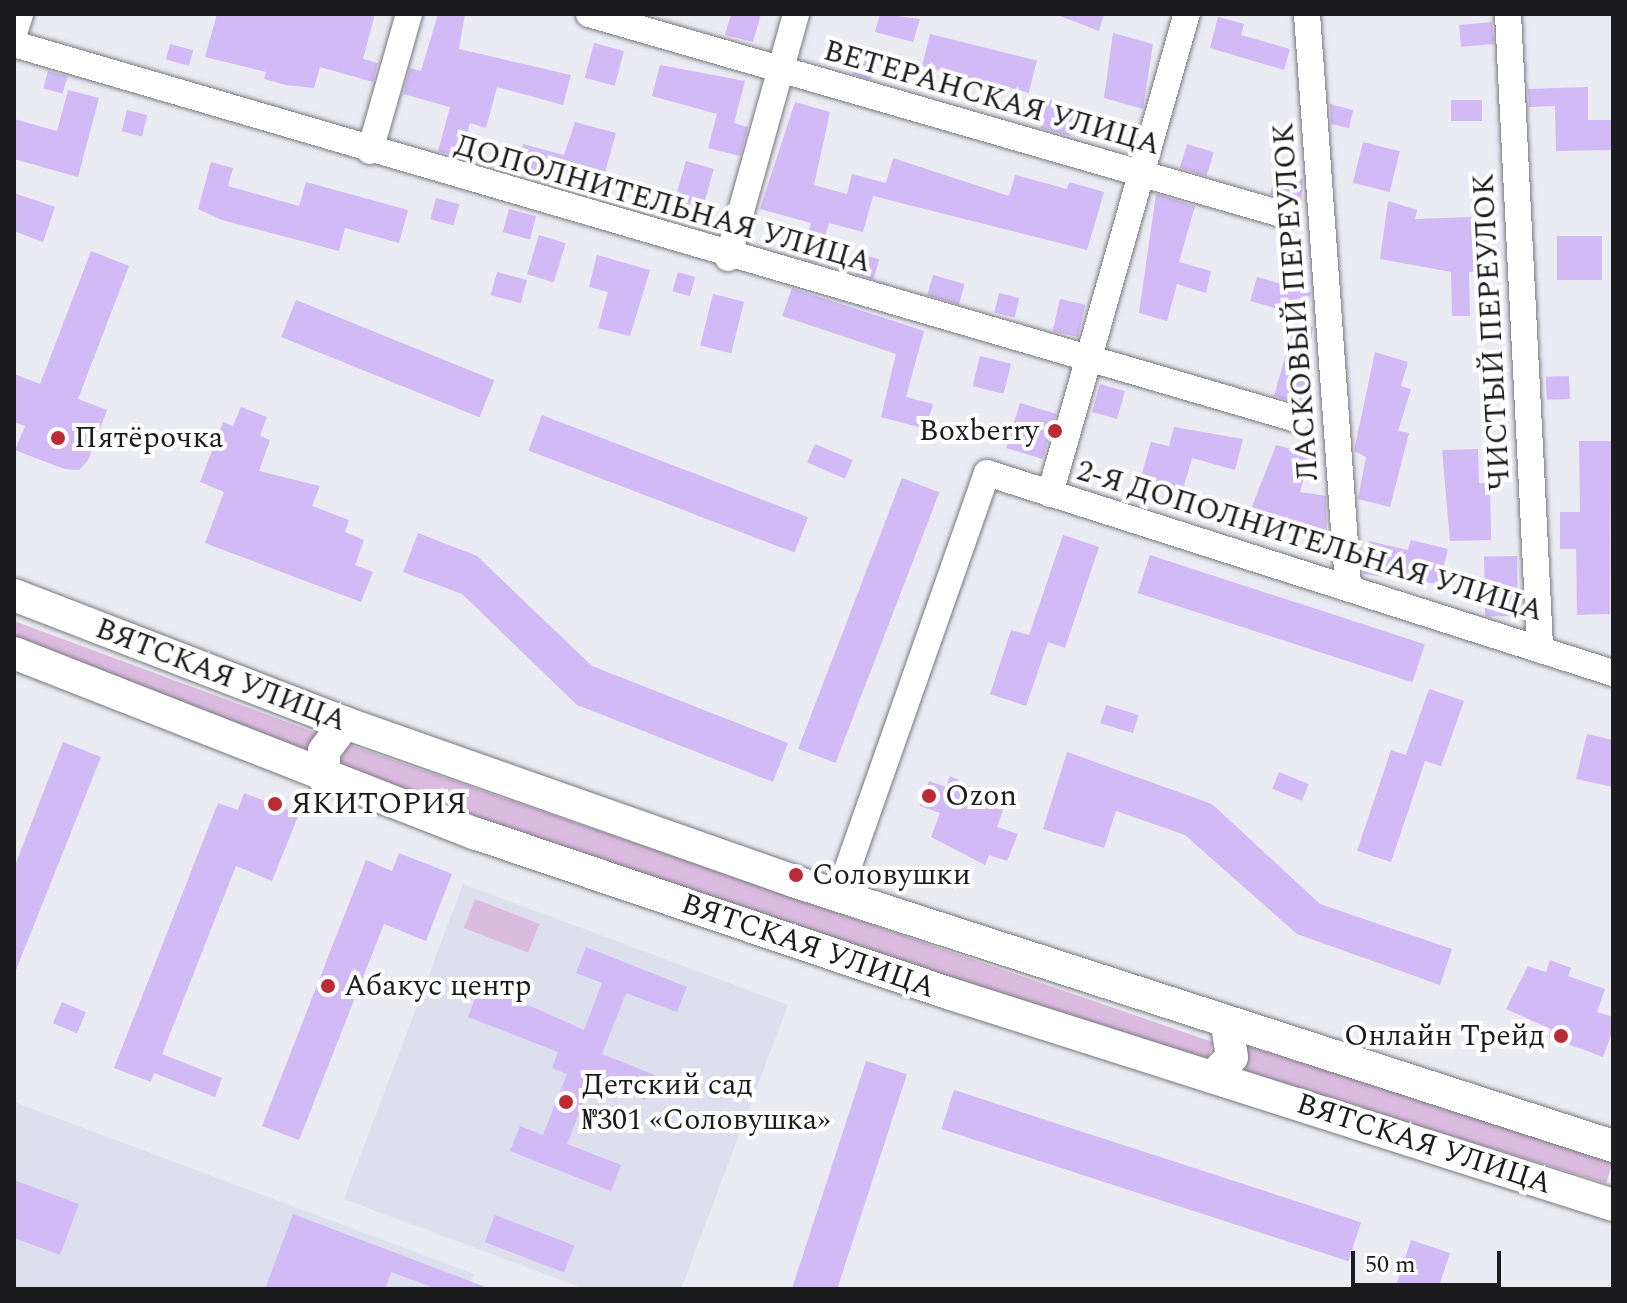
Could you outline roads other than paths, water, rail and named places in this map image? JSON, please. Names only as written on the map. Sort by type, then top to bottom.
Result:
[{"type":"main road","name":"ВЯТСКАЯ УЛИЦА","points":[[14,595],[345,723],[838,896],[1613,1146]]},
{"type":"main road","name":"ВЯТСКАЯ УЛИЦА","points":[[14,653],[324,778],[1212,1077],[1613,1205]]},
{"type":"main road","points":[[324,778],[324,751],[345,723]]},
{"type":"main road","points":[[1212,1077],[1232,1057],[1227,1024]]},
{"type":"street","points":[[14,33],[20,14]]},
{"type":"street","points":[[370,151],[409,14]]},
{"type":"street","name":"ВЕТЕРАНСКАЯ УЛИЦА","points":[[589,14],[1137,175],[1285,215]]},
{"type":"street","points":[[728,258],[796,14]]},
{"type":"street","points":[[1050,494],[1089,362],[1137,175],[1187,14]]},
{"type":"street","name":"ЛАСКОВЫЙ ПЕРЕУЛОК","points":[[1307,14],[1348,585]]},
{"type":"street","name":"ЧИСТЫЙ ПЕРЕУЛОК","points":[[1508,14],[1540,646]]},
{"type":"street","name":"ДОПОЛНИТЕЛЬНАЯ УЛИЦА","points":[[14,44],[728,258],[1296,419]]},
{"type":"street","name":"2-Я ДОПОЛНИТЕЛЬНАЯ УЛИЦА","points":[[838,896],[987,473],[1540,646],[1613,673]]},
{"type":"place","name":"Boxberry","points":[[1055,431]]},
{"type":"place","name":"Пятёрочка","points":[[58,438]]},
{"type":"place","name":"Ozon","points":[[929,796]]},
{"type":"place","name":"ЯКИТОРИЯ","points":[[275,804]]},
{"type":"place","name":"Соловушки","points":[[796,875]]},
{"type":"place","name":"Абакус центр","points":[[328,986]]},
{"type":"place","name":"Онлайн Трейд","points":[[1561,1036]]},
{"type":"place","name":"Детский сад №301 «Соловушка»","points":[[566,1102]]}]
